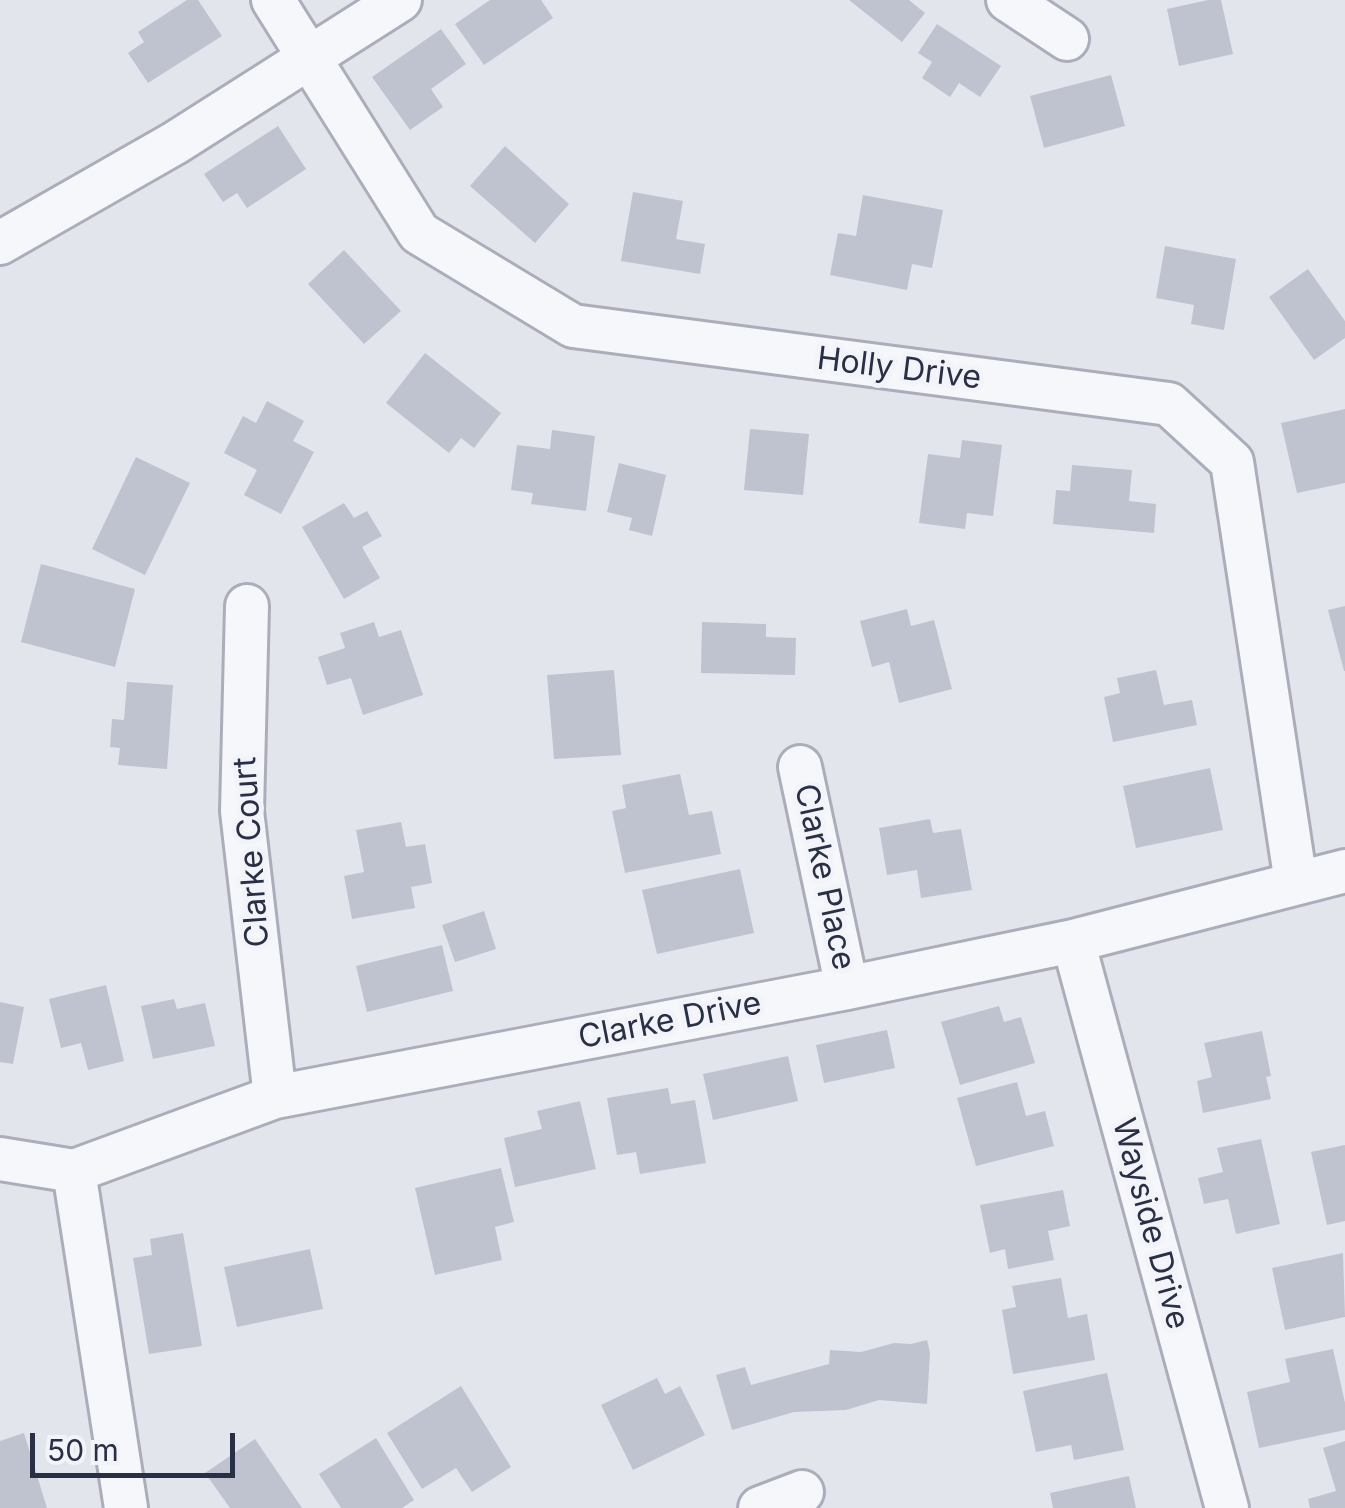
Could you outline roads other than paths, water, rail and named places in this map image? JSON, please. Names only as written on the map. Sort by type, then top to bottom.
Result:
[{"type":"street","name":"Holly Drive","points":[[273,0],[420,233],[573,326],[1168,404],[1232,462],[1296,882]]},
{"type":"street","points":[[0,243],[175,143],[400,0]]},
{"type":"street","points":[[1008,0],[1068,39]]},
{"type":"street","name":"Clarke Court","points":[[248,606],[242,812],[275,1097]]},
{"type":"street","name":"Clarke Place","points":[[800,766],[847,988]]},
{"type":"street","name":"Clarke Drive","points":[[0,1158],[74,1170],[275,1097],[1074,941],[1345,871]]},
{"type":"street","name":"Wayside Drive","points":[[1074,941],[1227,1508]]},
{"type":"street","points":[[74,1170],[126,1508]]},
{"type":"street","points":[[760,1508],[802,1492]]}]
